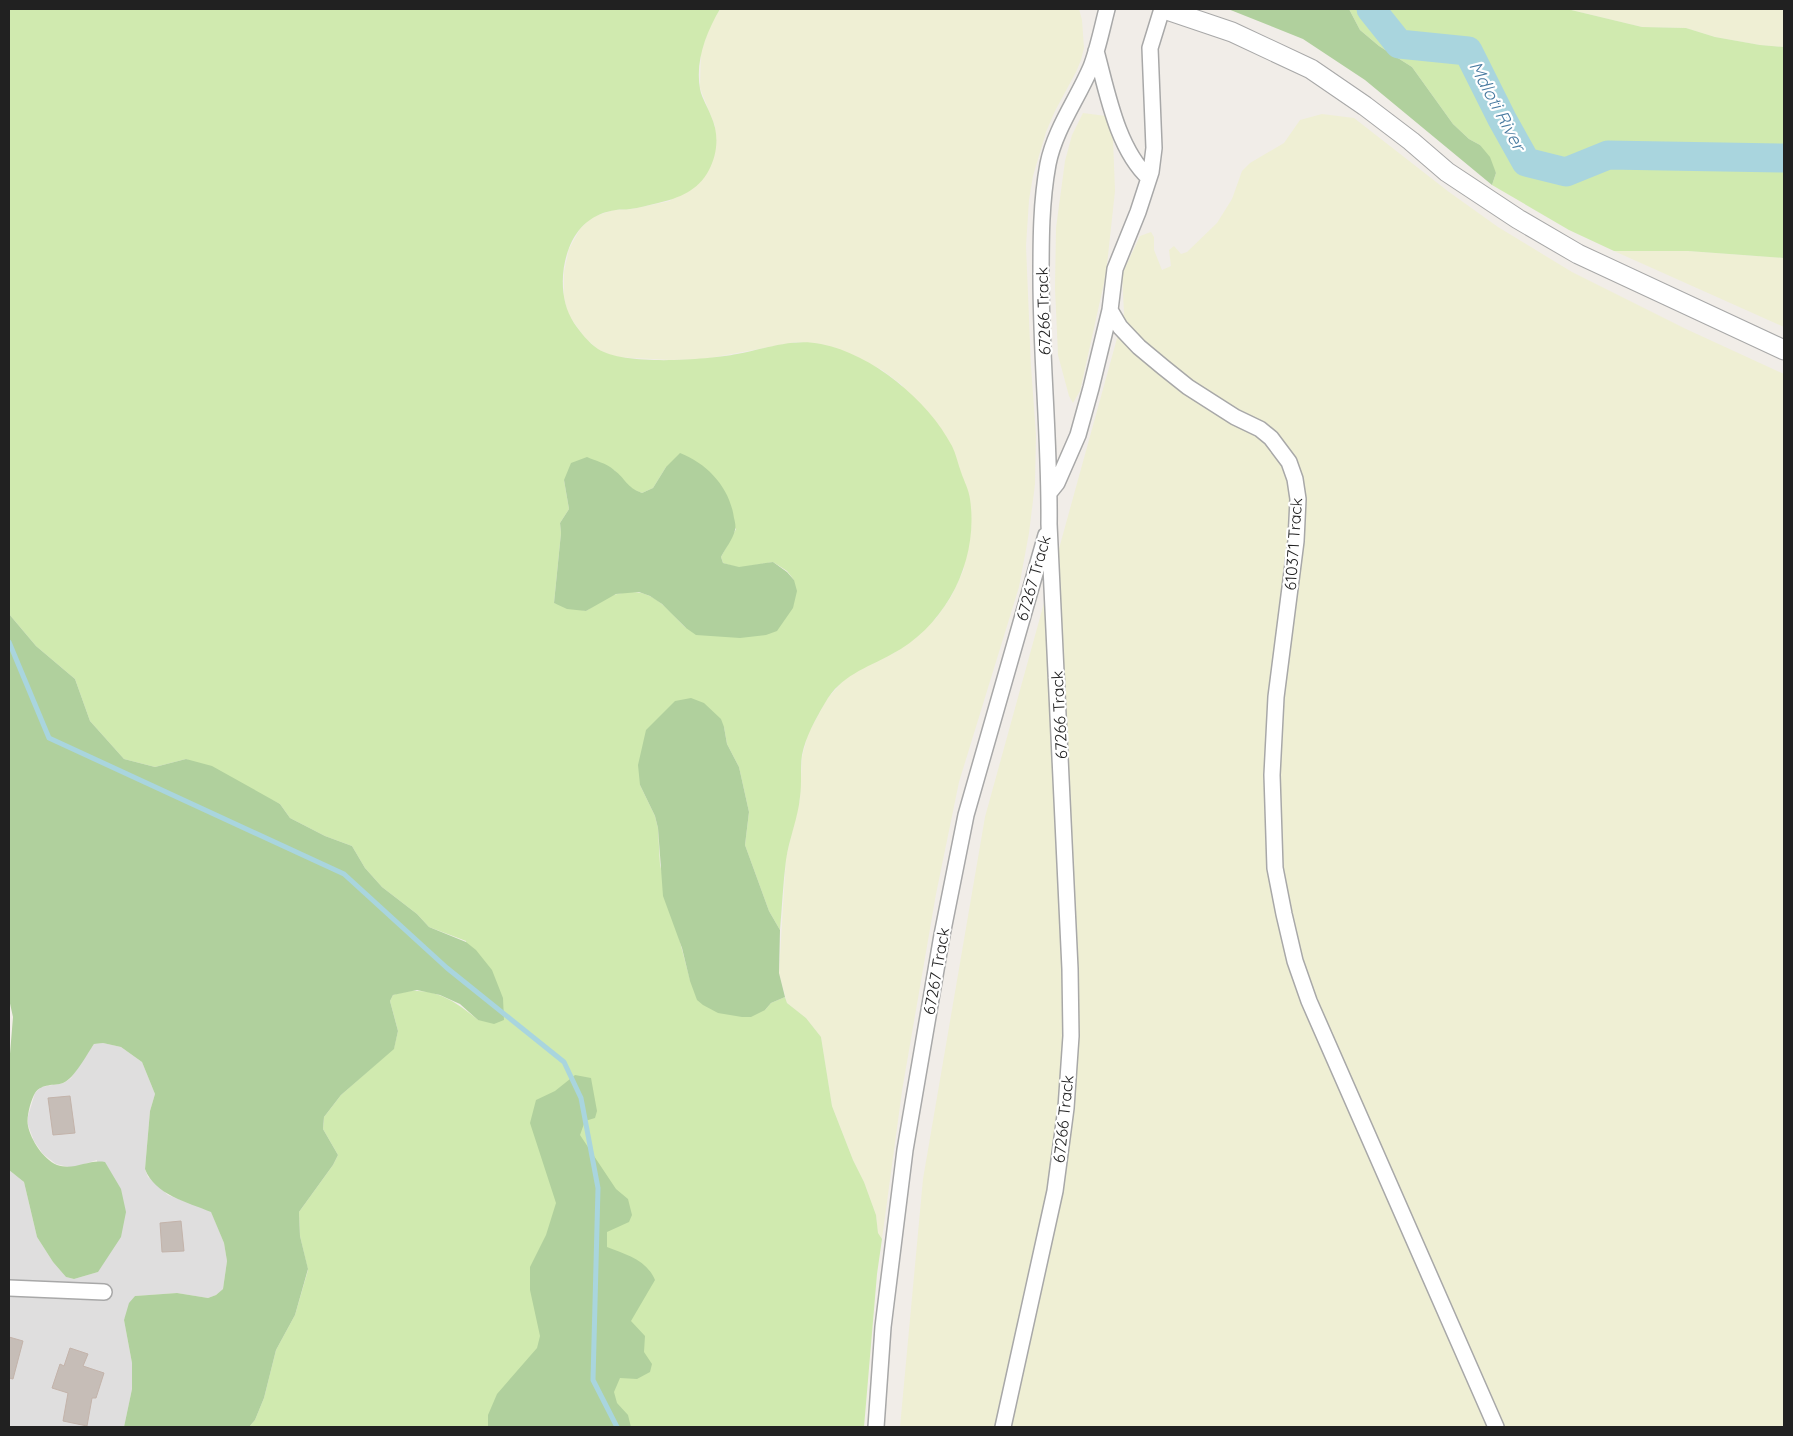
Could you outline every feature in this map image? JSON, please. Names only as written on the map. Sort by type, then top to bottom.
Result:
[{"type":"street","name":"67266 Track","points":[[1003,1427],[1055,1191],[1066,1108],[1071,1036],[1070,969],[1049,524],[1041,307],[1041,230],[1048,163],[1055,137],[1091,66],[1107,9]]},
{"type":"street","points":[[1049,493],[1057,483],[1078,435],[1110,310],[1115,268],[1138,212],[1149,178],[1154,148],[1150,48],[1163,9],[1232,32],[1311,69],[1365,106],[1447,172],[1518,219],[1578,254],[1784,350]]},
{"type":"street","points":[[1096,51],[1125,144],[1140,169],[1149,178]]},
{"type":"street","name":"610371 Track","points":[[1110,310],[1120,327],[1162,368],[1188,387],[1272,438],[1289,462],[1295,479],[1298,499],[1296,541],[1276,697],[1272,775],[1275,868],[1288,932],[1308,1002],[1496,1427]]},
{"type":"street","name":"67267 Track","points":[[876,1427],[883,1327],[905,1150],[942,935],[966,815],[1049,524]]},
{"type":"street","points":[[9,1288],[104,1292]]},
{"type":"shaded area","points":[[103,1043],[121,1047],[142,1062],[155,1094],[150,1111],[145,1169],[148,1177],[168,1195],[211,1211],[224,1243],[227,1261],[223,1289],[216,1295],[208,1298],[177,1293],[135,1296],[124,1320],[132,1363],[132,1389],[124,1427],[9,1427],[9,1170],[24,1182],[37,1237],[53,1262],[66,1277],[74,1279],[98,1272],[97,1160],[72,1168],[56,1164],[43,1154],[34,1141],[28,1125],[28,1116],[35,1093],[41,1087],[64,1083],[71,1078],[94,1044]]},
{"type":"green space","points":[[9,9],[720,9],[706,37],[699,68],[701,93],[714,123],[716,136],[716,150],[709,170],[705,177],[687,193],[666,201],[600,214],[581,228],[572,240],[564,266],[564,296],[569,315],[582,334],[594,346],[610,354],[626,358],[686,360],[737,354],[800,342],[821,344],[840,349],[860,358],[897,382],[929,412],[942,429],[955,452],[970,499],[969,545],[964,567],[955,588],[943,608],[929,626],[912,642],[854,674],[838,686],[831,693],[808,735],[802,755],[799,805],[786,860],[780,930],[769,911],[745,845],[749,812],[739,767],[727,744],[724,727],[640,785],[655,816],[658,828],[660,865],[690,980],[765,1010],[771,1003],[785,997],[787,1003],[806,1018],[821,1037],[832,1106],[853,1160],[864,1182],[876,1215],[878,1233],[882,1239],[877,1274],[864,1427],[249,1427],[255,1420],[264,1398],[276,1350],[295,1315],[308,1270],[300,1236],[299,1212],[333,1165],[338,1155],[323,1129],[324,1117],[341,1095],[394,1048],[398,1031],[390,1001],[393,995],[414,991],[434,993],[457,1004],[478,1020],[466,941],[429,927],[417,914],[382,887],[365,868],[352,846],[325,836],[290,818],[280,804],[186,759],[155,767],[124,759],[90,721],[75,679],[36,646],[9,614]],"holes":[[[666,467],[736,529],[721,557],[723,563],[739,568],[773,562],[787,571],[794,580],[686,628],[656,600],[648,595],[639,593],[629,592],[613,595],[586,611],[554,603],[561,533],[560,523],[569,509],[564,480],[614,470],[631,489],[642,493],[653,488]]]},
{"type":"green space","points":[[720,9],[1079,9],[1082,20],[1084,48],[1081,60],[1046,132],[1033,176],[1029,200],[1026,246],[1036,435],[1035,484],[1029,533],[1019,587],[959,782],[936,894],[902,1091],[882,1239],[878,1233],[876,1215],[864,1182],[853,1160],[832,1106],[821,1037],[806,1018],[787,1003],[779,973],[786,858],[800,799],[802,757],[808,734],[827,699],[844,680],[865,666],[894,653],[918,636],[937,617],[951,597],[964,569],[902,385],[882,370],[845,352],[821,344],[796,342],[705,359],[671,360],[615,357],[599,350],[585,338],[568,314],[564,297],[564,272],[569,249],[580,229],[592,217],[614,210],[632,209],[670,201],[715,126],[700,88],[701,52],[710,26]]},
{"type":"green space","points":[[1228,9],[1349,9],[1360,30],[1379,46],[1412,67],[1453,124],[1469,139],[1480,145],[1490,157],[1496,173],[1492,185],[1365,80],[1303,39]]},
{"type":"green space","points":[[1349,9],[1567,9],[1642,27],[1686,28],[1715,37],[1784,47],[1784,258],[1688,251],[1614,251],[1569,230],[1492,185],[1496,173],[1480,145],[1469,139],[1453,124],[1412,67],[1379,46],[1360,30]]},
{"type":"green space","points":[[1567,9],[1784,9],[1784,47],[1715,37],[1686,28],[1642,27]]},
{"type":"green space","points":[[1083,113],[1106,116],[1113,139],[1115,191],[1106,274],[1080,391],[1073,403],[1069,396],[1058,355],[1055,288],[1056,228],[1065,161],[1072,135]]},
{"type":"green space","points":[[1322,114],[1354,118],[1449,192],[1498,227],[1572,272],[1686,329],[1784,374],[1784,1427],[900,1427],[923,1179],[985,817],[1124,313],[1122,274],[1140,236],[1151,232],[1154,237],[1154,250],[1162,270],[1171,266],[1169,250],[1174,246],[1181,254],[1187,252],[1217,223],[1232,199],[1242,171],[1250,163],[1284,143],[1300,120]]},
{"type":"green space","points":[[1614,251],[1688,251],[1784,258],[1784,327]]},
{"type":"green space","points":[[680,453],[700,464],[716,478],[723,487],[732,507],[735,530],[721,557],[723,563],[739,567],[773,562],[787,572],[794,580],[797,591],[793,608],[777,631],[766,635],[740,638],[696,635],[686,628],[662,604],[650,596],[639,592],[616,594],[586,611],[567,609],[554,603],[561,533],[560,523],[569,509],[564,480],[571,463],[587,457],[601,462],[642,493],[653,488],[666,467]]},
{"type":"green space","points":[[9,614],[36,646],[75,679],[90,721],[124,759],[155,767],[186,759],[212,766],[280,804],[290,818],[325,836],[352,846],[365,868],[382,887],[417,914],[429,927],[466,942],[476,950],[492,970],[503,998],[504,1020],[494,1024],[478,1020],[460,1004],[440,995],[417,990],[393,995],[390,1001],[398,1031],[394,1049],[341,1095],[324,1117],[323,1129],[338,1155],[333,1165],[299,1212],[300,1236],[308,1269],[295,1315],[276,1350],[264,1398],[255,1420],[249,1427],[124,1427],[132,1389],[132,1363],[124,1320],[129,1303],[135,1296],[177,1293],[208,1298],[216,1295],[223,1289],[227,1261],[224,1243],[211,1212],[182,1201],[164,1191],[156,1185],[145,1169],[150,1111],[155,1094],[142,1062],[121,1047],[103,1043],[94,1044],[72,1077],[63,1083],[45,1086],[38,1090],[33,1096],[29,1109],[28,1122],[30,1131],[38,1148],[47,1158],[57,1165],[69,1167],[93,1162],[105,1162],[121,1189],[126,1212],[121,1237],[98,1272],[74,1279],[66,1277],[53,1262],[37,1237],[24,1182],[9,1170],[9,1066],[13,1017],[9,999]]},
{"type":"green space","points":[[691,698],[704,703],[721,719],[727,744],[739,767],[749,812],[745,845],[769,911],[780,930],[779,973],[785,997],[771,1003],[765,1010],[751,1017],[718,1013],[697,1000],[682,948],[663,896],[658,828],[655,816],[640,785],[638,765],[646,730],[675,701]]},
{"type":"green space","points":[[575,1075],[591,1078],[597,1111],[595,1118],[585,1121],[580,1135],[616,1189],[628,1199],[632,1215],[629,1222],[607,1232],[607,1247],[628,1255],[647,1267],[655,1280],[631,1321],[645,1336],[644,1352],[652,1364],[650,1372],[637,1379],[620,1378],[614,1392],[617,1403],[628,1415],[631,1427],[488,1427],[488,1415],[497,1394],[537,1348],[540,1336],[530,1290],[530,1267],[546,1235],[556,1203],[530,1123],[536,1100],[555,1091]]},
{"type":"building","points":[[70,1096],[75,1133],[53,1135],[48,1098]]},
{"type":"building","points":[[181,1221],[184,1251],[162,1252],[160,1223]]},
{"type":"building","points":[[9,1337],[23,1341],[13,1379],[9,1378]]},
{"type":"building","points":[[70,1348],[88,1354],[83,1366],[104,1373],[96,1398],[92,1398],[87,1426],[63,1421],[68,1393],[52,1388],[60,1364],[64,1366]]},
{"type":"waterway","name":"Mdloti River","points":[[1371,9],[1399,44],[1468,51],[1526,162],[1566,172],[1608,155],[1784,158]]},
{"type":"waterway","points":[[9,642],[49,738],[344,874],[447,968],[564,1062],[581,1098],[598,1188],[593,1380],[617,1427]]}]
